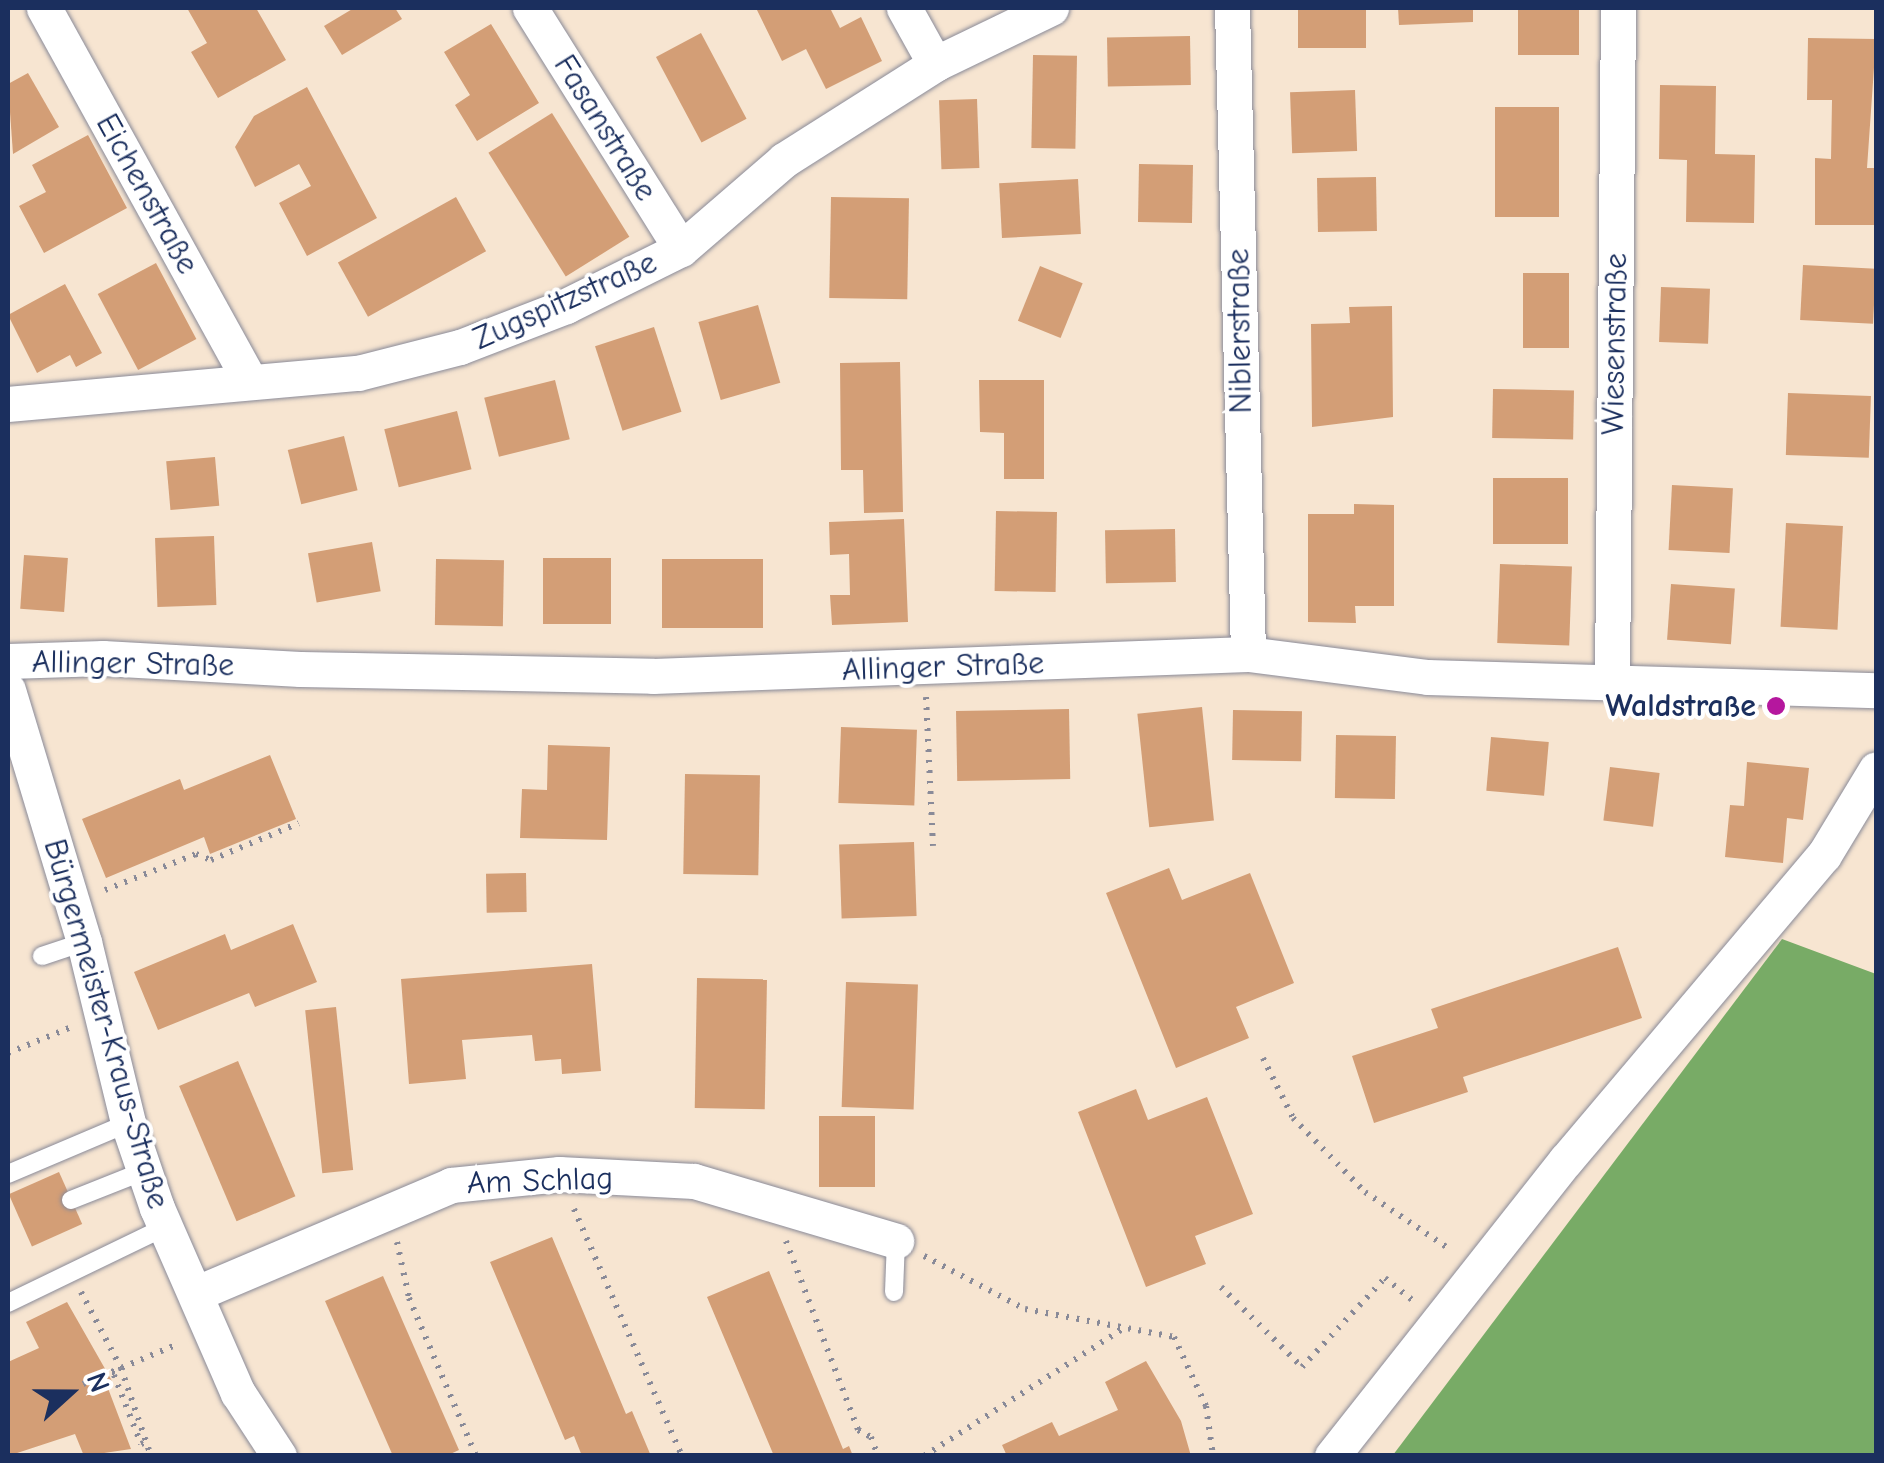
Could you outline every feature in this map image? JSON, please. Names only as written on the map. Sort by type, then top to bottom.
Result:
[{"type":"street","name":"Eichenstraße","points":[[44,8],[250,380]]},
{"type":"street","name":"Fasanstraße","points":[[530,8],[681,249]]},
{"type":"street","points":[[904,8],[936,64]]},
{"type":"street","name":"Zugspitzstraße","points":[[8,404],[358,373],[460,347],[566,306],[681,249],[784,160],[936,64],[1051,8]]},
{"type":"street","name":"Niblerstraße","points":[[1232,8],[1248,654]]},
{"type":"street","name":"Wiesenstraße","points":[[1612,680],[1618,8]]},
{"type":"street","name":"Allinger Straße","points":[[8,661],[103,658],[300,669],[653,676],[1248,654],[1428,677],[1876,690]]},
{"type":"street","name":"Bürgermeister-Kraus-Straße","points":[[8,690],[73,903],[98,1017],[144,1170],[165,1228],[238,1394],[276,1455]]},
{"type":"street","points":[[1332,1456],[1480,1269],[1824,854],[1876,768]]},
{"type":"street","name":"Am Schlag","points":[[196,1293],[390,1207],[451,1185],[558,1174],[694,1181],[896,1242]]},
{"type":"lane","points":[[42,956],[84,942]]},
{"type":"lane","points":[[8,1174],[128,1123]]},
{"type":"lane","points":[[71,1200],[144,1170]]},
{"type":"lane","points":[[8,1303],[68,1268],[165,1228]]},
{"type":"lane","points":[[894,1292],[896,1242]]},
{"type":"path","points":[[925,668],[933,846]]},
{"type":"path","points":[[73,903],[196,854],[211,860],[299,823]]},
{"type":"path","points":[[8,1053],[98,1017]]},
{"type":"path","points":[[1263,1058],[1293,1118],[1365,1192],[1480,1269]]},
{"type":"path","points":[[558,1174],[682,1456]]},
{"type":"path","points":[[390,1207],[409,1298],[476,1456]]},
{"type":"path","points":[[790,1210],[785,1244],[858,1430],[871,1437],[878,1456]]},
{"type":"path","points":[[896,1242],[1025,1309],[1174,1337],[1206,1406],[1213,1456]]},
{"type":"path","points":[[68,1268],[121,1368],[151,1456]]},
{"type":"path","points":[[1220,1287],[1302,1367],[1386,1278],[1438,1321]]},
{"type":"path","points":[[924,1456],[1124,1328]]},
{"type":"path","points":[[83,1384],[212,1330]]},
{"type":"path","points":[[92,1380],[114,1375],[141,1444],[146,1442]]},
{"type":"green space","points":[[1782,939],[1876,974],[1876,1455],[1393,1455]]},
{"type":"building","points":[[187,8],[256,8],[286,60],[218,98],[191,52],[207,43]]},
{"type":"building","points":[[354,8],[395,8],[402,19],[342,55],[324,26]]},
{"type":"building","points":[[756,8],[830,8],[840,28],[861,17],[882,61],[826,89],[806,49],[782,61]]},
{"type":"building","points":[[1298,8],[1366,8],[1366,48],[1298,48]]},
{"type":"building","points":[[1398,8],[1473,8],[1473,22],[1399,25]]},
{"type":"building","points":[[1518,8],[1579,8],[1579,55],[1518,55]]},
{"type":"building","points":[[491,24],[539,103],[477,141],[455,105],[470,95],[444,52]]},
{"type":"building","points":[[701,33],[747,119],[702,143],[656,57]]},
{"type":"building","points":[[1190,36],[1191,85],[1108,86],[1107,37]]},
{"type":"building","points":[[1808,38],[1876,39],[1867,168],[1876,168],[1876,225],[1815,225],[1815,158],[1831,159],[1832,100],[1807,100]]},
{"type":"building","points":[[1033,55],[1077,56],[1075,149],[1031,148]]},
{"type":"building","points":[[28,73],[59,127],[13,154],[8,84]]},
{"type":"building","points":[[1660,85],[1716,86],[1715,154],[1755,155],[1754,223],[1686,222],[1687,160],[1659,159]]},
{"type":"building","points":[[307,87],[377,218],[307,256],[279,203],[311,186],[299,164],[255,187],[235,147],[254,116]]},
{"type":"building","points":[[1355,90],[1357,151],[1292,153],[1290,92]]},
{"type":"building","points":[[977,99],[979,168],[941,169],[939,100]]},
{"type":"building","points":[[1495,107],[1559,107],[1559,217],[1495,217]]},
{"type":"building","points":[[552,113],[629,237],[566,277],[488,153]]},
{"type":"building","points":[[88,135],[127,208],[44,253],[19,206],[46,192],[32,165]]},
{"type":"building","points":[[1139,164],[1193,165],[1192,223],[1138,222]]},
{"type":"building","points":[[1376,177],[1377,231],[1318,232],[1317,178]]},
{"type":"building","points":[[1078,179],[1081,234],[1002,238],[999,183]]},
{"type":"building","points":[[456,197],[486,251],[368,317],[338,262]]},
{"type":"building","points":[[831,197],[909,198],[907,299],[829,298]]},
{"type":"building","points":[[156,263],[196,339],[138,370],[98,294]]},
{"type":"building","points":[[1803,265],[1876,269],[1873,324],[1800,320]]},
{"type":"building","points":[[1040,266],[1083,283],[1061,338],[1018,321]]},
{"type":"building","points":[[1523,273],[1569,273],[1569,348],[1523,348]]},
{"type":"building","points":[[65,284],[102,353],[76,367],[70,355],[37,373],[8,315]]},
{"type":"building","points":[[1661,287],[1710,289],[1708,344],[1659,342]]},
{"type":"building","points":[[758,305],[780,383],[721,400],[698,322]]},
{"type":"building","points":[[1392,306],[1393,417],[1312,427],[1311,324],[1350,323],[1349,307]]},
{"type":"building","points":[[654,327],[682,412],[623,431],[595,346]]},
{"type":"building","points":[[900,362],[903,512],[864,513],[863,470],[841,470],[840,363]]},
{"type":"building","points":[[555,380],[570,439],[499,457],[484,398]]},
{"type":"building","points":[[979,380],[1044,380],[1044,479],[1004,479],[1004,433],[980,432]]},
{"type":"building","points":[[1493,389],[1574,390],[1573,439],[1492,438]]},
{"type":"building","points":[[1788,393],[1871,396],[1869,458],[1786,455]]},
{"type":"building","points":[[457,411],[472,469],[399,487],[384,429]]},
{"type":"building","points":[[344,436],[358,490],[301,504],[288,450]]},
{"type":"building","points":[[215,457],[219,506],[170,510],[166,461]]},
{"type":"building","points":[[1493,478],[1568,478],[1568,544],[1493,544]]},
{"type":"building","points":[[1672,485],[1733,488],[1730,553],[1669,550]]},
{"type":"building","points":[[1354,504],[1394,505],[1394,606],[1355,606],[1356,623],[1308,622],[1308,514],[1354,514]]},
{"type":"building","points":[[996,511],[1057,512],[1056,592],[995,591]]},
{"type":"building","points":[[904,519],[908,622],[832,625],[830,595],[850,595],[849,554],[830,555],[829,522]]},
{"type":"building","points":[[1786,523],[1843,526],[1837,630],[1781,627]]},
{"type":"building","points":[[1175,529],[1176,582],[1106,583],[1105,530]]},
{"type":"building","points":[[214,536],[216,605],[157,607],[155,538]]},
{"type":"building","points":[[372,542],[381,591],[317,603],[308,553]]},
{"type":"building","points":[[24,555],[68,558],[64,612],[20,609]]},
{"type":"building","points":[[543,558],[611,558],[611,624],[543,624]]},
{"type":"building","points":[[436,559],[504,560],[503,626],[435,625]]},
{"type":"building","points":[[662,559],[763,559],[763,628],[662,628]]},
{"type":"building","points":[[1500,564],[1572,567],[1569,645],[1497,643]]},
{"type":"building","points":[[1671,584],[1735,588],[1731,644],[1667,640]]},
{"type":"building","points":[[1202,707],[1214,820],[1149,827],[1137,714]]},
{"type":"building","points":[[1069,709],[1070,779],[957,781],[956,711]]},
{"type":"building","points":[[1233,710],[1302,711],[1301,761],[1232,760]]},
{"type":"building","points":[[841,727],[917,730],[914,806],[838,803]]},
{"type":"building","points":[[1336,735],[1396,736],[1395,799],[1335,798]]},
{"type":"building","points":[[1491,737],[1549,742],[1544,796],[1486,791]]},
{"type":"building","points":[[548,745],[610,747],[607,840],[520,838],[522,789],[547,790]]},
{"type":"building","points":[[270,755],[296,819],[210,854],[204,837],[106,878],[82,819],[180,779],[184,790]]},
{"type":"building","points":[[1747,762],[1809,768],[1803,820],[1787,818],[1783,863],[1725,857],[1730,805],[1744,806]]},
{"type":"building","points":[[1610,767],[1660,773],[1653,827],[1603,821]]},
{"type":"building","points":[[685,774],[760,775],[758,875],[683,874]]},
{"type":"building","points":[[914,842],[917,916],[842,919],[839,845]]},
{"type":"building","points":[[1169,868],[1182,900],[1250,873],[1294,983],[1236,1007],[1249,1038],[1176,1068],[1106,893]]},
{"type":"building","points":[[526,873],[527,912],[487,913],[486,874]]},
{"type":"building","points":[[293,924],[317,982],[255,1007],[249,993],[158,1030],[134,972],[225,934],[231,950]]},
{"type":"building","points":[[1618,947],[1642,1018],[1463,1077],[1468,1092],[1374,1123],[1352,1056],[1438,1028],[1431,1009]]},
{"type":"building","points":[[592,964],[601,1071],[562,1074],[561,1059],[535,1061],[532,1035],[462,1040],[466,1079],[409,1084],[401,979]]},
{"type":"building","points":[[697,978],[767,979],[765,1109],[695,1108]]},
{"type":"building","points":[[846,982],[918,985],[914,1109],[842,1107]]},
{"type":"building","points":[[336,1007],[353,1170],[322,1173],[305,1010]]},
{"type":"building","points":[[238,1061],[295,1196],[237,1221],[179,1086]]},
{"type":"building","points":[[1136,1089],[1148,1120],[1207,1097],[1253,1214],[1195,1236],[1206,1264],[1146,1287],[1078,1112]]},
{"type":"building","points":[[819,1116],[875,1116],[875,1187],[819,1187]]},
{"type":"building","points":[[59,1172],[82,1224],[32,1246],[9,1194]]},
{"type":"building","points":[[552,1237],[626,1414],[632,1411],[651,1456],[582,1456],[574,1436],[565,1440],[490,1262]]},
{"type":"building","points":[[769,1271],[843,1449],[849,1446],[853,1456],[774,1456],[707,1297]]},
{"type":"building","points":[[383,1276],[459,1450],[446,1456],[393,1456],[325,1301]]},
{"type":"building","points":[[67,1302],[112,1381],[106,1383],[131,1449],[84,1456],[75,1434],[8,1456],[8,1362],[39,1348],[26,1322]]},
{"type":"building","points":[[1146,1361],[1181,1421],[1191,1456],[1007,1456],[1002,1445],[1052,1422],[1059,1436],[1118,1410],[1105,1382]]},
{"type":"place","name":"Waldstraße","points":[[1776,706]]}]
